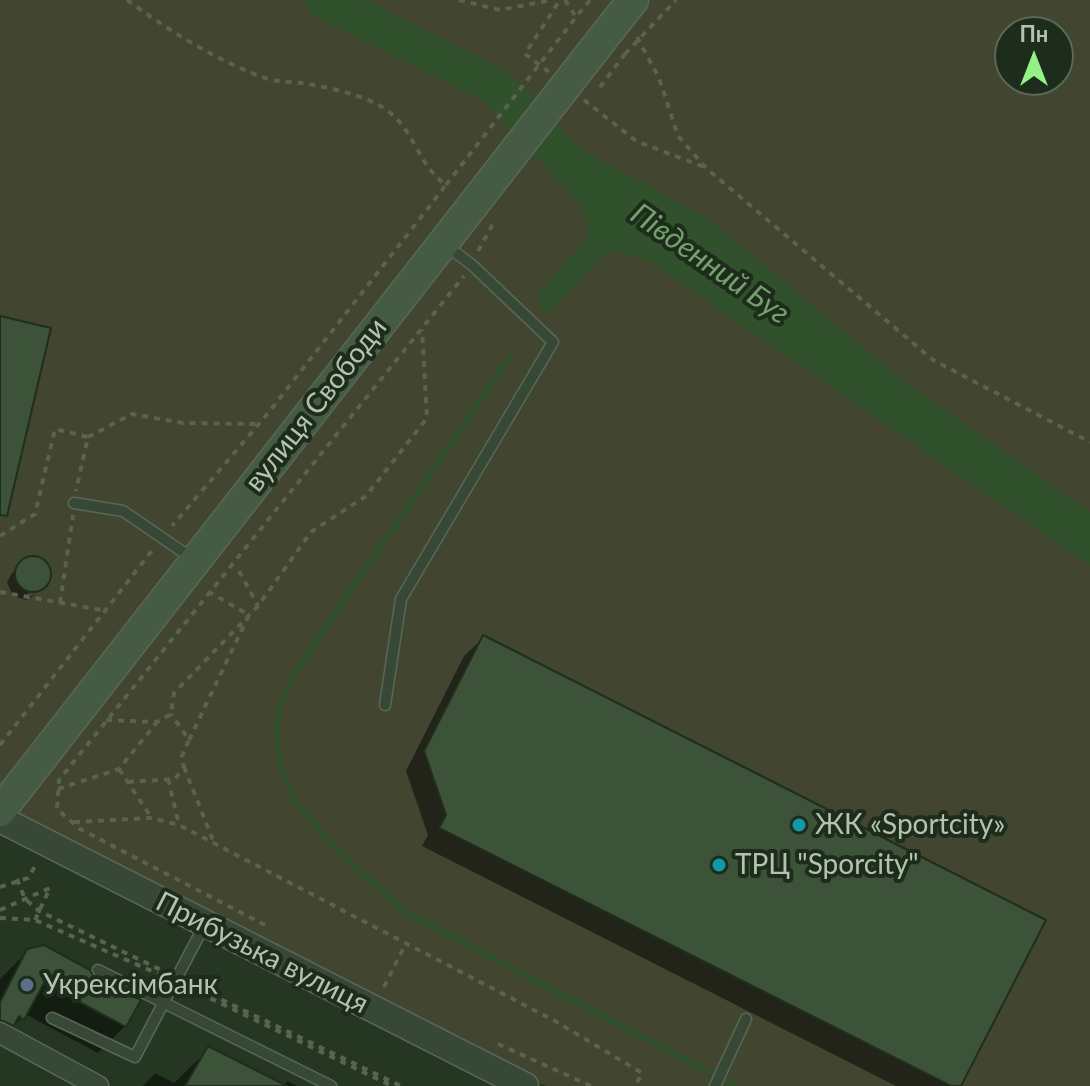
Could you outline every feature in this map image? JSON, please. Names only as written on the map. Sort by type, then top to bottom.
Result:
[{"type":"main road","name":"вулиця Свободи","points":[[0,811],[443,243],[484,214],[614,46],[630,4]]},
{"type":"street","name":"Прибузька вулиця","points":[[0,819],[525,1086]]},
{"type":"street","points":[[0,1033],[98,1086]]},
{"type":"lane","points":[[385,705],[401,599],[553,342],[472,265],[443,243]]},
{"type":"lane","points":[[74,503],[123,511],[195,560]]},
{"type":"lane","points":[[52,1018],[135,1057],[205,924]]},
{"type":"lane","points":[[98,970],[331,1086]]},
{"type":"lane","points":[[715,1086],[746,1019]]},
{"type":"path","points":[[127,0],[178,36],[267,79],[304,83],[376,104],[401,122],[418,145],[430,174],[446,185]]},
{"type":"path","points":[[459,0],[500,10],[551,0]]},
{"type":"path","points":[[529,0],[537,5]]},
{"type":"path","points":[[550,73],[525,54],[562,0],[576,17]]},
{"type":"path","points":[[0,745],[162,537],[258,424],[590,0]]},
{"type":"path","points":[[614,46],[637,39],[658,22],[676,0]]},
{"type":"path","points":[[630,4],[637,39],[659,78],[678,136],[706,168],[933,360],[1090,442]]},
{"type":"path","points":[[574,92],[636,141],[706,168]]},
{"type":"path","points":[[273,929],[71,822],[57,809],[59,780],[472,265],[484,214]]},
{"type":"path","points":[[189,740],[171,714],[174,693],[258,606],[311,532],[366,496],[427,418],[421,328]]},
{"type":"path","points":[[0,536],[35,514],[55,429],[88,437],[132,414],[183,423],[258,424]]},
{"type":"path","points":[[79,475],[88,437]]},
{"type":"path","points":[[60,603],[74,503]]},
{"type":"path","points":[[239,571],[258,606]]},
{"type":"path","points":[[0,592],[107,611]]},
{"type":"path","points":[[209,592],[249,615]]},
{"type":"path","points":[[215,844],[182,756],[249,615]]},
{"type":"path","points":[[58,789],[119,769],[157,722],[171,714]]},
{"type":"path","points":[[106,720],[157,722]]},
{"type":"path","points":[[128,782],[175,779],[184,767]]},
{"type":"path","points":[[119,769],[152,818]]},
{"type":"path","points":[[168,779],[179,825]]},
{"type":"path","points":[[71,822],[152,818],[179,825],[555,1021],[642,1073],[635,1086]]},
{"type":"path","points":[[0,887],[17,879],[25,899],[39,911],[392,1086]]},
{"type":"path","points":[[0,910],[50,888],[35,920]]},
{"type":"path","points":[[0,918],[35,920],[175,980],[401,1086]]},
{"type":"path","points":[[396,993],[384,987],[406,943]]},
{"type":"path","points":[[486,1038],[591,1086]]},
{"type":"shaded area","points":[[0,0],[616,0],[0,795]]},
{"type":"shaded area","points":[[643,0],[1090,0],[1090,1086],[546,1086],[10,814]]},
{"type":"water","points":[[570,148],[578,148],[706,217],[907,383],[1090,512],[1090,566],[649,261],[617,252],[605,254],[549,314],[540,309],[538,295],[587,237],[587,218],[583,210],[552,174]]},
{"type":"building","points":[[0,316],[51,328],[7,516],[0,515]]},
{"type":"building","points":[[33,556],[46,561],[51,574],[46,587],[33,592],[20,587],[15,574],[20,561]]},
{"type":"building","name":"ТРЦ \"Sporcity\"","points":[[483,635],[1046,920],[961,1086],[951,1086],[439,828],[446,815],[424,751]]},
{"type":"building","points":[[44,945],[90,970],[94,977],[141,1000],[126,1027],[44,983],[24,1020],[19,1016],[14,1026],[0,1020],[0,1002],[27,949]]},
{"type":"building","points":[[208,1046],[287,1086],[185,1086]]},
{"type":"waterway","name":"Південний Буг","points":[[324,0],[497,87],[563,158],[603,189]]},
{"type":"waterway","points":[[512,354],[294,674],[279,708],[276,737],[282,768],[296,804],[342,855],[405,912],[736,1086]]},
{"type":"place","name":"ЖК «Sportcity»","points":[[799,825]]},
{"type":"place","name":"ТРЦ \"Sporcity\"","points":[[719,865]]},
{"type":"place","name":"Укрексімбанк","points":[[27,985]]}]
